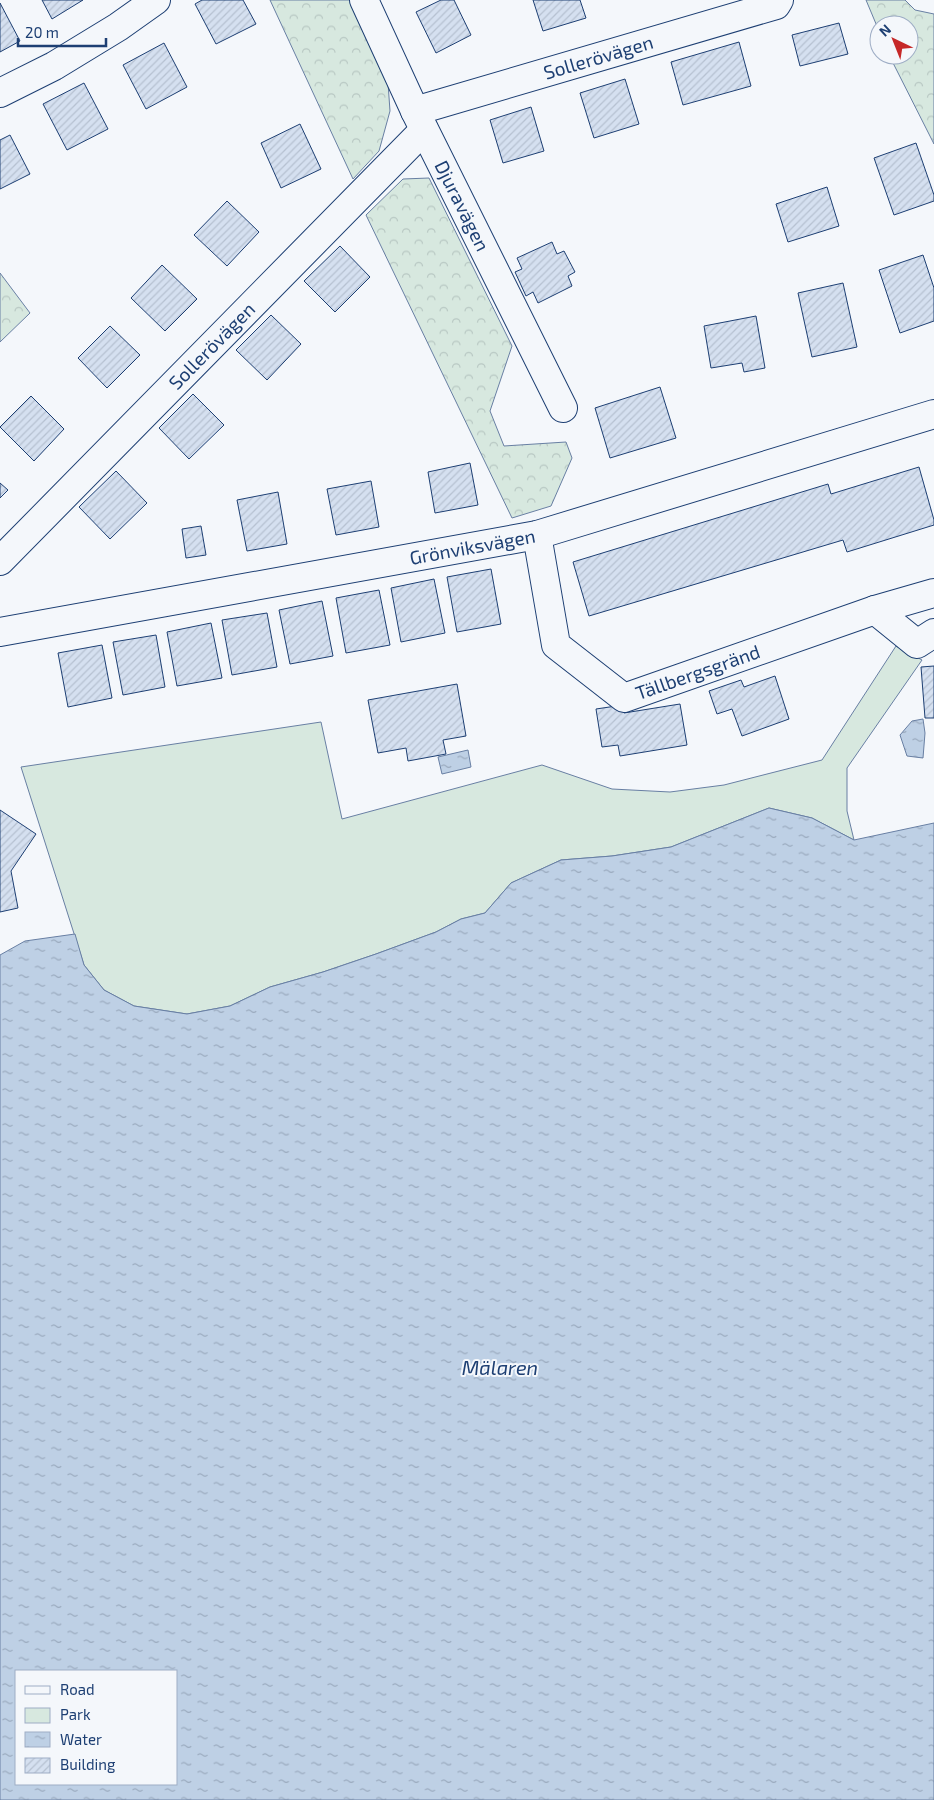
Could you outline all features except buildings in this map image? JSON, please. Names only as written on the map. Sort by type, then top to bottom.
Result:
[{"type":"street","points":[[0,93],[54,66],[118,27],[156,0]]},
{"type":"street","name":"Djuravägen","points":[[364,0],[420,120],[563,408]]},
{"type":"street","name":"Sollerövägen","points":[[0,561],[420,120],[776,5],[779,0]]},
{"type":"street","name":"Grönviksvägen","points":[[0,632],[536,535],[934,414]]},
{"type":"street","name":"Tällbergsgränd","points":[[536,535],[556,646],[624,698],[875,610],[934,593]]},
{"type":"street","points":[[875,610],[917,644],[934,633]]},
{"type":"green space","points":[[270,0],[353,0],[387,69],[390,111],[379,151],[353,179]]},
{"type":"green space","points":[[866,0],[905,0],[915,10],[934,14],[934,144],[894,65],[919,65],[919,15],[872,15]]},
{"type":"green space","points":[[429,178],[512,346],[490,411],[504,446],[566,442],[572,458],[551,506],[512,518],[366,215],[403,179]]},
{"type":"green space","points":[[0,273],[30,313],[0,342]]},
{"type":"green space","points":[[896,646],[922,660],[847,768],[847,811],[854,840],[812,818],[769,808],[671,847],[612,856],[561,860],[511,883],[485,913],[461,919],[436,932],[376,954],[270,987],[230,1006],[187,1014],[134,1006],[104,990],[84,965],[21,767],[321,722],[342,819],[542,765],[612,789],[670,792],[724,785],[822,760]]},
{"type":"water","points":[[923,719],[925,733],[923,758],[907,756],[900,735],[912,721]]},
{"type":"water","points":[[468,750],[471,767],[442,774],[438,757]]},
{"type":"water","name":"Mälaren","points":[[769,808],[812,818],[854,840],[934,823],[934,1800],[0,1800],[0,955],[25,941],[75,934],[84,965],[104,990],[134,1006],[187,1014],[230,1006],[270,987],[376,954],[436,932],[461,919],[485,913],[511,883],[561,860],[612,856],[671,847]]}]
